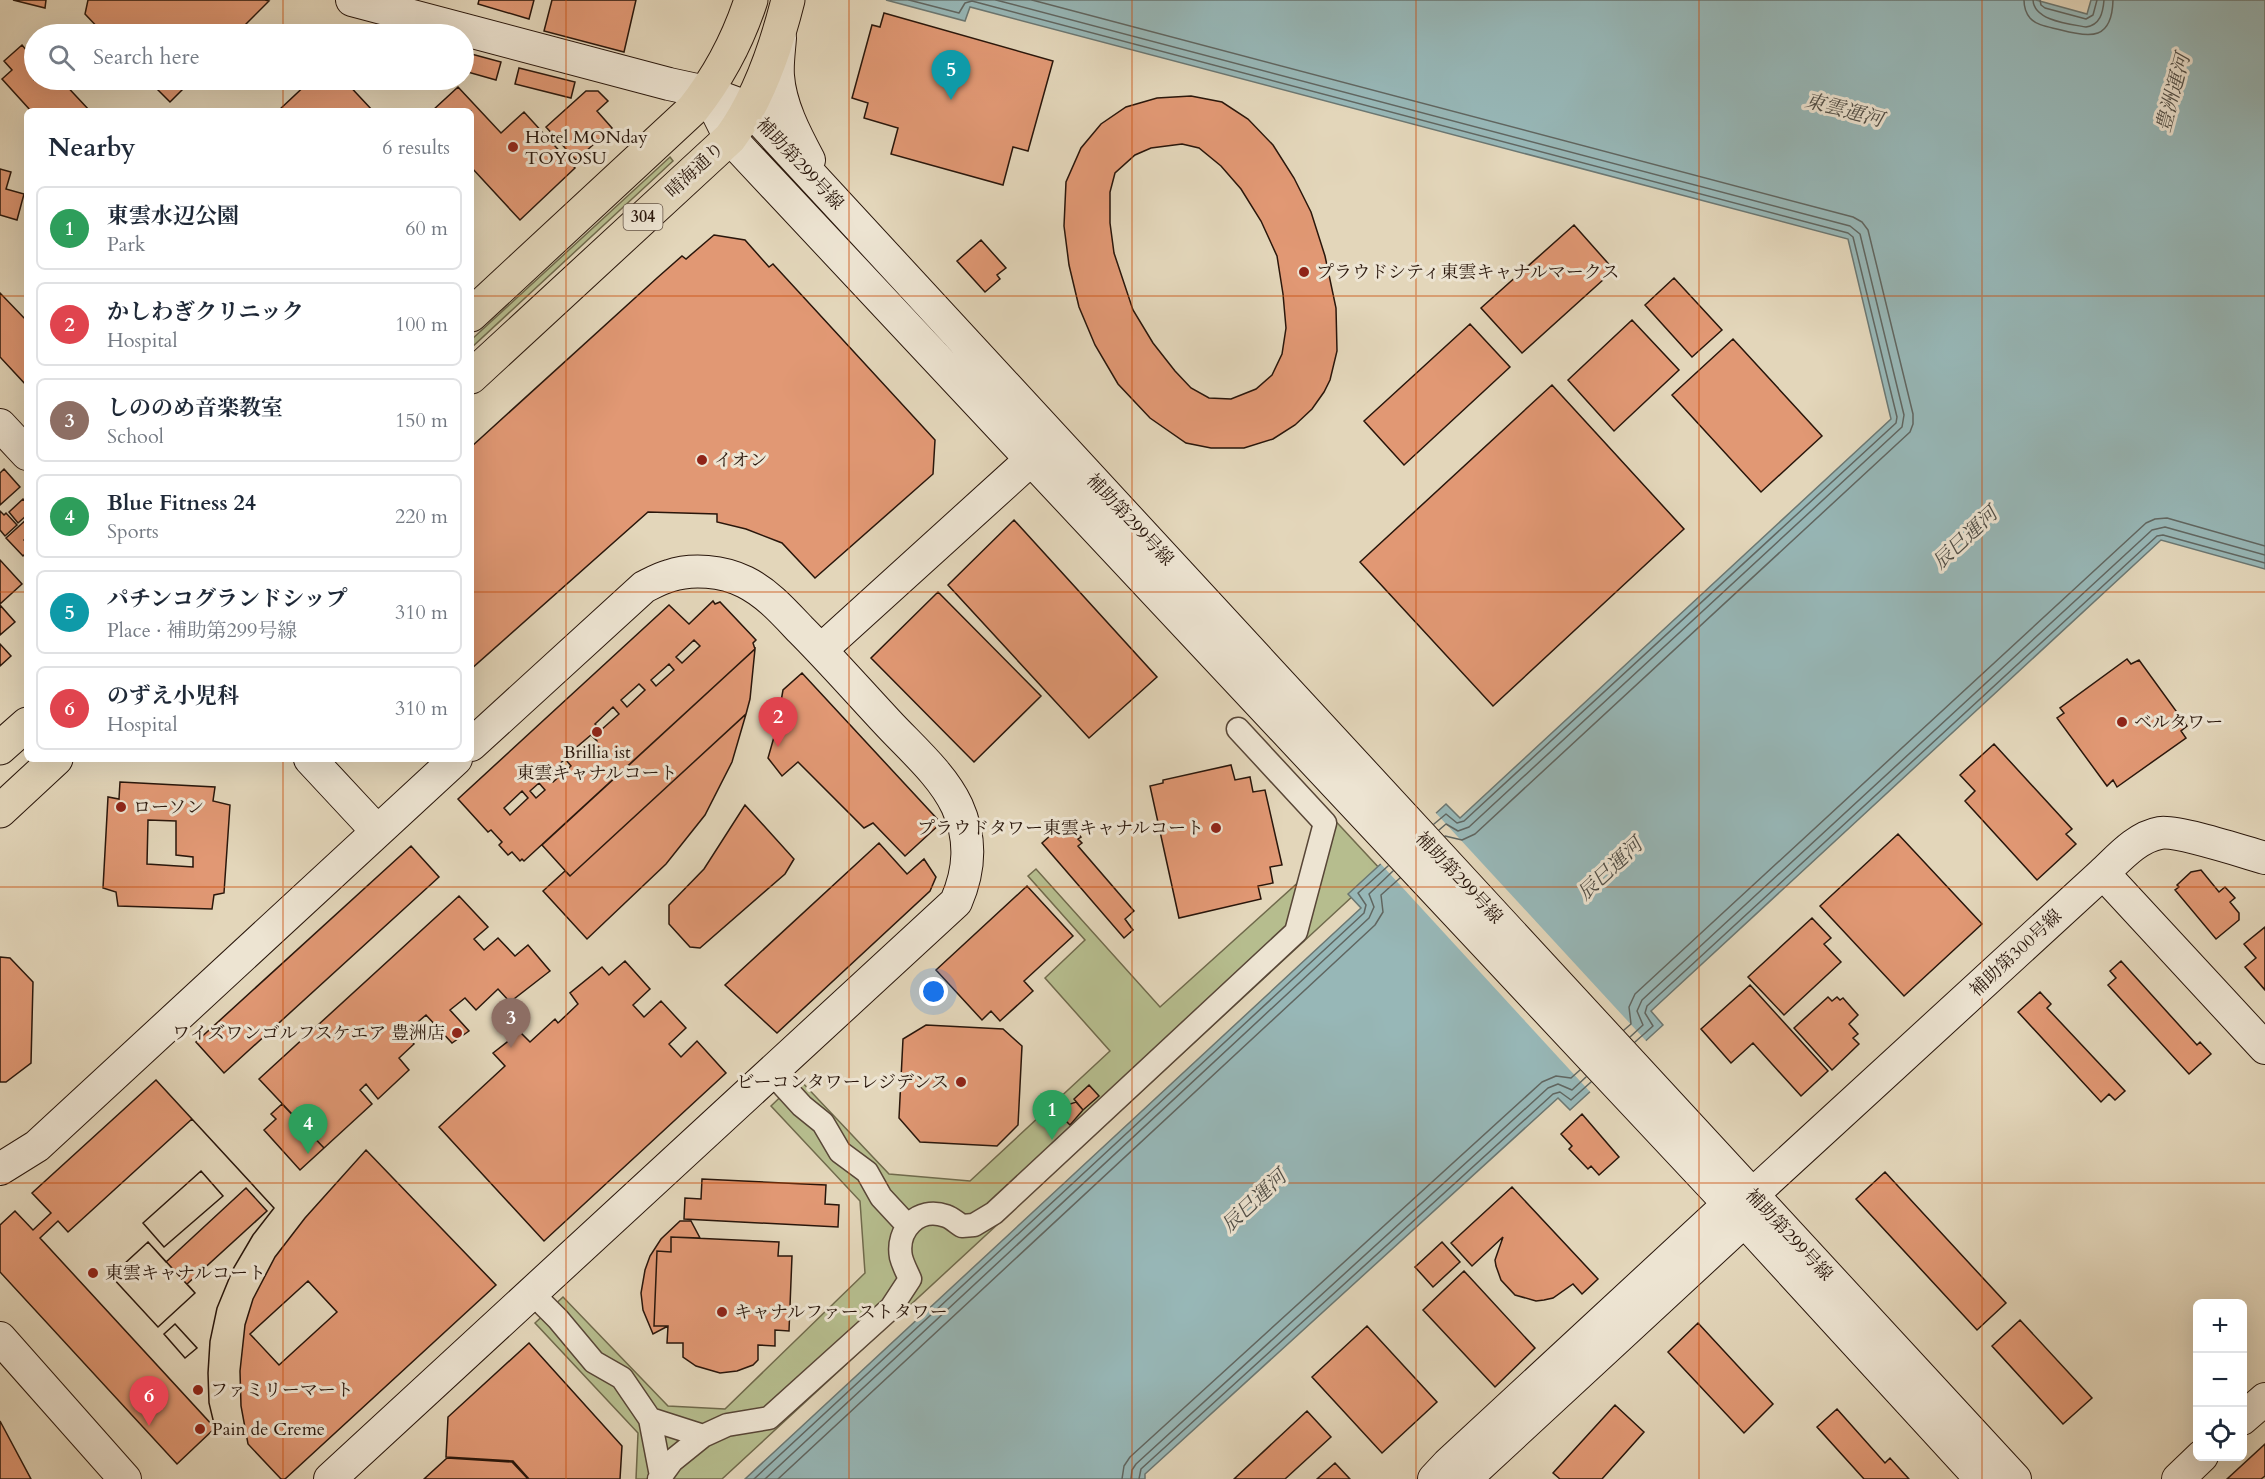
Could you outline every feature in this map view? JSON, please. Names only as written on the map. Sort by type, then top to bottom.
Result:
[{"type":"main road","name":"304","points":[[474,312],[693,109],[706,92],[735,43],[751,0]]},
{"type":"main road","name":"晴海通り","points":[[474,374],[730,138],[749,108],[780,32],[788,0]]},
{"type":"main road","points":[[0,748],[24,727]]},
{"type":"main road","points":[[0,810],[53,762]]},
{"type":"street","points":[[352,0],[443,24]]},
{"type":"street","points":[[474,32],[706,92]]},
{"type":"street","points":[[780,32],[778,76],[787,113],[798,140],[835,201]]},
{"type":"street","name":"補助第299号線","points":[[706,92],[749,108],[1054,438],[1372,804]]},
{"type":"street","name":"補助第299号線","points":[[706,92],[730,138],[1030,460],[1372,804],[1647,1099],[1981,1479]]},
{"type":"street","points":[[0,425],[24,451]]},
{"type":"street","points":[[821,650],[1054,438]]},
{"type":"street","points":[[330,1479],[956,902],[964,882],[968,855],[966,830],[956,804],[937,776],[767,595],[744,581],[723,574],[703,572],[670,575],[644,587],[474,742]]},
{"type":"street","points":[[660,1477],[672,1461],[703,1436],[727,1425],[769,1418],[891,1308],[910,1279],[901,1258],[900,1246],[907,1225],[919,1217],[934,1214],[947,1216],[962,1226],[974,1225],[994,1213],[1296,932],[1325,823],[1238,729]]},
{"type":"street","points":[[313,762],[377,831]]},
{"type":"street","points":[[0,1169],[37,1146],[453,762]]},
{"type":"street","name":"補助第300号線","points":[[1742,1207],[2132,846],[2161,832],[2265,858]]},
{"type":"street","points":[[2103,873],[2265,1048]]},
{"type":"street","points":[[781,1083],[802,1106],[824,1123],[840,1152],[867,1172],[881,1197],[907,1225]]},
{"type":"street","points":[[1434,1479],[1448,1464],[1742,1207]]},
{"type":"street","points":[[1465,1479],[1742,1207]]},
{"type":"street","name":"補助第299号線","points":[[1742,1207],[2015,1479]]},
{"type":"street","points":[[543,1304],[594,1362],[622,1378],[650,1419],[660,1477]]},
{"type":"street","points":[[0,1338],[125,1479]]},
{"type":"street","points":[[2247,1415],[2265,1399]]},
{"type":"street","points":[[650,1419],[703,1436]]},
{"type":"street","points":[[2178,1479],[2197,1461]]},
{"type":"green space","points":[[670,157],[673,161],[474,345],[474,337]]},
{"type":"green space","points":[[1262,742],[1381,870],[722,1479],[636,1479],[638,1433],[535,1323],[563,1297],[668,1406],[725,1409],[865,1273],[860,1201],[771,1106],[799,1079],[889,1174],[970,1181],[1110,1051],[1045,978],[1085,940],[1028,876],[1036,869],[1160,1007],[1303,878],[1317,829]]},
{"type":"water","points":[[886,0],[2036,0],[2087,14],[2091,0],[2265,0],[2265,569],[2161,540],[1651,1011],[1663,1025],[1570,1110],[1558,1098],[1145,1474],[1145,1479],[745,1479],[1361,908],[1348,894],[1446,804],[1460,818],[1891,419],[1848,239],[970,7],[965,21]]},
{"type":"pier","points":[[1434,811],[1648,1043],[1592,1094],[1379,862]]},
{"type":"building","points":[[13,0],[46,0],[45,8]]},
{"type":"building","points":[[88,0],[269,1],[246,24],[94,24],[85,14]]},
{"type":"building","points":[[479,0],[534,0],[529,19],[478,4]]},
{"type":"building","points":[[552,0],[636,0],[624,52],[544,31]]},
{"type":"building","points":[[884,13],[1053,61],[1028,151],[1013,147],[1003,185],[891,154],[898,128],[864,118],[868,103],[852,98],[872,25],[880,27]]},
{"type":"building","points":[[22,45],[24,47],[24,90],[70,90],[87,108],[28,108],[2,79],[12,70],[4,61]]},
{"type":"building","points":[[474,55],[501,62],[496,80],[474,74]]},
{"type":"building","points":[[519,68],[575,82],[571,98],[515,84]]},
{"type":"building","points":[[158,90],[182,90],[170,102]]},
{"type":"building","points":[[300,90],[353,90],[370,108],[281,108]]},
{"type":"building","name":"Hotel MONday TOYOSU","points":[[455,90],[461,90],[501,133],[524,112],[575,168],[520,220],[474,170],[474,108],[435,108]]},
{"type":"building","points":[[586,91],[598,91],[608,101],[597,111],[612,128],[576,160],[546,127]]},
{"type":"building","name":"プラウドシティ東雲キャナルマークス","points":[[1191,96],[1222,102],[1248,119],[1273,145],[1294,178],[1311,212],[1325,256],[1336,308],[1337,351],[1330,380],[1312,409],[1295,425],[1273,439],[1244,448],[1211,448],[1186,443],[1150,418],[1118,384],[1095,345],[1079,307],[1069,265],[1064,226],[1066,182],[1081,148],[1101,124],[1126,107],[1157,98]],"holes":[[[1182,144],[1199,148],[1221,166],[1241,189],[1261,221],[1277,256],[1283,294],[1286,328],[1282,354],[1272,375],[1256,389],[1231,399],[1209,398],[1191,388],[1153,343],[1133,310],[1114,253],[1110,223],[1110,192],[1115,173],[1135,155],[1151,148]]]},
{"type":"building","points":[[0,169],[11,172],[6,189],[24,194],[17,220],[0,215]]},
{"type":"building","points":[[1574,225],[1614,270],[1522,353],[1481,308]]},
{"type":"building","name":"イオン","points":[[714,235],[745,240],[769,267],[773,264],[935,440],[933,474],[815,578],[782,543],[746,529],[717,522],[717,514],[648,512],[474,666],[474,444],[682,256],[686,259]]},
{"type":"building","points":[[981,240],[1006,268],[997,275],[1000,279],[985,292],[957,261]]},
{"type":"building","points":[[1674,278],[1722,330],[1692,357],[1645,305]]},
{"type":"building","points":[[0,293],[24,318],[24,383],[0,357]]},
{"type":"building","points":[[1632,320],[1679,370],[1614,431],[1568,380]]},
{"type":"building","points":[[1470,324],[1510,367],[1404,465],[1364,421]]},
{"type":"building","points":[[1733,339],[1822,436],[1761,492],[1672,395]]},
{"type":"building","points":[[1552,385],[1684,529],[1493,706],[1360,562]]},
{"type":"building","points":[[4,469],[20,487],[0,505],[0,473]]},
{"type":"building","points":[[24,500],[24,518],[18,523],[9,512]]},
{"type":"building","points":[[0,511],[4,515],[6,513],[17,525],[5,536],[0,530]]},
{"type":"building","points":[[1014,520],[1157,677],[1089,738],[948,585]]},
{"type":"building","points":[[24,522],[23,556],[6,538]]},
{"type":"building","points":[[0,560],[22,584],[0,604]]},
{"type":"building","points":[[938,592],[1041,696],[974,762],[871,658]]},
{"type":"building","name":"Brillia ist 東雲キャナルコート","points":[[713,601],[715,604],[720,602],[756,640],[753,643],[755,649],[524,861],[522,859],[520,861],[512,852],[508,855],[499,845],[502,842],[491,830],[488,832],[458,799],[669,605],[689,624]],"holes":[[[694,640],[700,646],[682,663],[676,657]],[[669,664],[674,670],[656,686],[651,680]],[[639,684],[645,690],[627,707],[621,700]],[[613,707],[619,714],[601,730],[595,724]],[[591,735],[597,741],[579,758],[572,751]],[[565,759],[571,766],[553,782],[546,776]],[[539,783],[545,790],[536,798],[530,791]],[[522,791],[528,798],[510,815],[504,808]]]},
{"type":"building","points":[[0,605],[15,622],[0,635]]},
{"type":"building","points":[[0,644],[11,656],[0,666]]},
{"type":"building","points":[[755,649],[750,699],[746,714],[570,876],[542,845]]},
{"type":"building","name":"ベルタワー","points":[[2127,659],[2131,664],[2139,660],[2187,726],[2181,731],[2186,738],[2117,787],[2113,780],[2107,786],[2057,718],[2064,713],[2060,708]]},
{"type":"building","points":[[802,673],[941,823],[905,856],[873,823],[864,828],[798,762],[782,776],[768,758],[783,690]]},
{"type":"building","points":[[746,714],[732,762],[705,815],[666,864],[587,939],[543,891],[565,871],[570,876]]},
{"type":"building","points":[[1994,744],[2072,829],[2066,834],[2076,844],[2037,880],[1965,801],[1975,791],[1960,775]]},
{"type":"building","name":"プラウドタワー東雲キャナルコート","points":[[1231,765],[1235,780],[1250,777],[1253,792],[1265,790],[1282,865],[1270,867],[1273,883],[1258,886],[1261,899],[1179,918],[1150,786],[1163,783],[1163,780]]},
{"type":"building","points":[[120,782],[215,787],[213,801],[230,805],[224,893],[214,895],[212,909],[118,906],[116,892],[103,888],[108,797],[119,799]],"holes":[[[148,820],[176,821],[176,855],[193,857],[193,867],[147,864]]]},
{"type":"building","points":[[745,805],[794,859],[785,874],[700,948],[690,947],[669,924],[669,905],[704,869]]},
{"type":"building","points":[[1070,818],[1076,826],[1073,828],[1081,837],[1078,839],[1082,843],[1078,846],[1134,911],[1125,919],[1133,930],[1124,938],[1042,843]]},
{"type":"building","points":[[1898,834],[1982,924],[1904,996],[1820,906]]},
{"type":"building","points":[[879,843],[907,874],[924,859],[936,877],[930,891],[777,1033],[725,985]]},
{"type":"building","points":[[411,846],[439,877],[224,1073],[196,1042]]},
{"type":"building","points":[[2201,870],[2219,892],[2225,887],[2235,898],[2230,902],[2239,913],[2239,920],[2216,939],[2175,890],[2179,887],[2177,885],[2191,872]]},
{"type":"building","points":[[1027,886],[1073,936],[1024,981],[1033,991],[1000,1021],[991,1011],[982,1020],[936,970]]},
{"type":"building","points":[[459,896],[488,927],[474,939],[484,950],[498,938],[515,956],[528,945],[550,971],[510,1002],[498,989],[476,1010],[465,998],[450,1010],[469,1031],[452,1043],[426,1015],[405,1033],[414,1044],[399,1058],[409,1070],[378,1099],[366,1084],[360,1090],[372,1104],[324,1148],[259,1079]]},
{"type":"building","points":[[1812,918],[1831,938],[1824,944],[1841,962],[1784,1015],[1748,977]]},
{"type":"building","points":[[2265,927],[2265,990],[2245,967],[2256,958],[2244,944]]},
{"type":"building","points":[[0,957],[10,958],[33,982],[31,1063],[6,1082],[0,1082]]},
{"type":"building","points":[[625,961],[650,989],[633,1005],[644,1017],[661,1001],[686,1028],[669,1044],[681,1057],[697,1041],[726,1073],[544,1241],[439,1127],[505,1066],[493,1053],[520,1032],[530,1042],[555,1019],[558,1023],[578,1004],[570,993],[602,967],[609,975]]},
{"type":"building","points":[[2121,961],[2197,1045],[2200,1042],[2211,1054],[2189,1074],[2108,985],[2116,978],[2110,971]]},
{"type":"building","points":[[1750,985],[1828,1071],[1801,1096],[1753,1043],[1731,1063],[1701,1029]]},
{"type":"building","points":[[2040,992],[2051,1004],[2047,1008],[2125,1091],[2115,1100],[2109,1094],[2101,1102],[2018,1012]]},
{"type":"building","points":[[1828,997],[1832,1001],[1837,997],[1840,1000],[1843,998],[1858,1015],[1849,1024],[1858,1034],[1853,1038],[1859,1044],[1832,1070],[1794,1028]]},
{"type":"building","name":"ビーコンタワーレジデンス","points":[[926,1025],[1003,1029],[1022,1046],[1018,1125],[997,1146],[920,1142],[899,1118],[903,1039]]},
{"type":"building","points":[[156,1080],[274,1208],[253,1235],[233,1269],[217,1308],[210,1341],[208,1373],[209,1403],[215,1428],[177,1464],[0,1272],[0,1225],[15,1211],[33,1230],[51,1213],[32,1193]],"holes":[[[201,1171],[223,1196],[164,1247],[143,1223]],[[148,1242],[195,1293],[158,1327],[111,1276]],[[175,1324],[197,1348],[185,1358],[164,1334]]]},
{"type":"building","points":[[1089,1085],[1099,1096],[1083,1110],[1074,1099]]},
{"type":"building","points":[[1076,1102],[1083,1110],[1070,1125],[1064,1115],[1070,1104]]},
{"type":"building","points":[[282,1104],[324,1148],[300,1170],[264,1130],[276,1119],[271,1114]]},
{"type":"building","points":[[1582,1114],[1619,1157],[1599,1175],[1591,1166],[1588,1169],[1569,1149],[1572,1146],[1561,1134]]},
{"type":"building","name":"東雲キャナルコート","points":[[192,1119],[274,1208],[253,1235],[233,1269],[217,1308],[210,1341],[208,1373],[209,1403],[215,1428],[40,1238],[58,1221],[68,1232]],"holes":[[[201,1171],[223,1196],[164,1247],[143,1223]],[[246,1188],[267,1211],[187,1284],[195,1293],[158,1327],[111,1276],[148,1242],[166,1262]],[[175,1324],[197,1348],[185,1358],[164,1334]]]},
{"type":"building","points":[[366,1150],[496,1285],[285,1479],[281,1479],[248,1444],[241,1406],[240,1371],[245,1325],[253,1299],[275,1257],[305,1218]],"holes":[[[308,1281],[337,1312],[279,1365],[250,1334]]]},
{"type":"building","points":[[1885,1172],[2006,1303],[1977,1330],[1856,1199]]},
{"type":"building","points":[[702,1179],[826,1185],[825,1204],[839,1205],[838,1227],[684,1219],[685,1198],[701,1199]]},
{"type":"building","points":[[1512,1187],[1598,1279],[1582,1294],[1573,1284],[1553,1298],[1544,1300],[1536,1301],[1515,1295],[1501,1280],[1496,1266],[1495,1260],[1503,1237],[1472,1266],[1451,1243]]},
{"type":"building","points":[[680,1221],[691,1221],[700,1238],[671,1237],[671,1252],[657,1251],[654,1326],[668,1326],[653,1334],[643,1310],[641,1293],[645,1270],[650,1256],[661,1239]]},
{"type":"building","name":"キャナルファーストタワー","points":[[671,1237],[779,1242],[778,1256],[792,1256],[789,1331],[775,1330],[775,1346],[758,1345],[758,1360],[753,1365],[737,1371],[720,1373],[696,1366],[683,1357],[683,1343],[667,1343],[668,1326],[654,1326],[657,1251],[671,1252]]},
{"type":"building","points":[[1442,1242],[1460,1262],[1433,1287],[1415,1267]]},
{"type":"building","points":[[1464,1271],[1535,1348],[1495,1387],[1423,1310]]},
{"type":"building","points":[[2020,1320],[2092,1398],[2063,1424],[1992,1346]]},
{"type":"building","points":[[1698,1323],[1773,1404],[1744,1433],[1668,1352]]},
{"type":"building","points":[[1367,1326],[1437,1402],[1382,1453],[1312,1377]]},
{"type":"building","points":[[529,1343],[622,1446],[620,1479],[529,1479],[513,1461],[446,1457],[448,1417]]},
{"type":"building","points":[[1615,1405],[1644,1432],[1602,1479],[1560,1479],[1553,1473]]},
{"type":"building","points":[[1837,1409],[1885,1463],[1890,1458],[1909,1479],[1864,1479],[1817,1427]]},
{"type":"building","points":[[1307,1411],[1331,1437],[1285,1479],[1234,1479]]},
{"type":"building","points":[[0,1421],[31,1479],[0,1479]]},
{"type":"building","points":[[2265,1444],[2265,1476],[2261,1479],[2227,1479],[2247,1461]]},
{"type":"building","points":[[447,1458],[512,1462],[528,1479],[424,1479]]},
{"type":"building","points":[[1335,1463],[1350,1479],[1317,1479]]},
{"type":"place","name":"パチンコグランドシップ","points":[[951,100]]},
{"type":"place","name":"Hotel MONday TOYOSU","points":[[513,147]]},
{"type":"place","name":"プラウドシティ東雲キャナルマークス","points":[[1304,272]]},
{"type":"place","name":"イオン","points":[[702,460]]},
{"type":"place","name":"ベルタワー","points":[[2122,722]]},
{"type":"place","name":"Brillia ist 東雲キャナルコート","points":[[597,732]]},
{"type":"place","name":"かしわぎクリニック","points":[[778,747]]},
{"type":"place","name":"ローソン","points":[[121,807]]},
{"type":"place","name":"プラウドタワー東雲キャナルコート","points":[[1216,828]]},
{"type":"place","name":"ワイズワンゴルフスケエア 豊洲店","points":[[457,1033]]},
{"type":"place","name":"しののめ音楽教室","points":[[511,1048]]},
{"type":"place","name":"ビーコンタワーレジデンス","points":[[961,1082]]},
{"type":"place","name":"東雲水辺公園","points":[[1052,1140]]},
{"type":"place","name":"Blue Fitness 24","points":[[308,1154]]},
{"type":"place","name":"東雲キャナルコート","points":[[93,1273]]},
{"type":"place","name":"キャナルファーストタワー","points":[[722,1312]]},
{"type":"place","name":"ファミリーマート","points":[[198,1390]]},
{"type":"place","name":"のずえ小児科","points":[[149,1426]]},
{"type":"place","name":"Pain de Creme","points":[[200,1429]]},
{"type":"water label","name":"豊洲運河","points":[[2173,93]]},
{"type":"water label","name":"東雲運河","points":[[1844,110]]},
{"type":"water label","name":"辰巳運河","points":[[1965,538]]},
{"type":"water label","name":"辰巳運河","points":[[1610,869]]},
{"type":"water label","name":"辰巳運河","points":[[1254,1201]]}]
